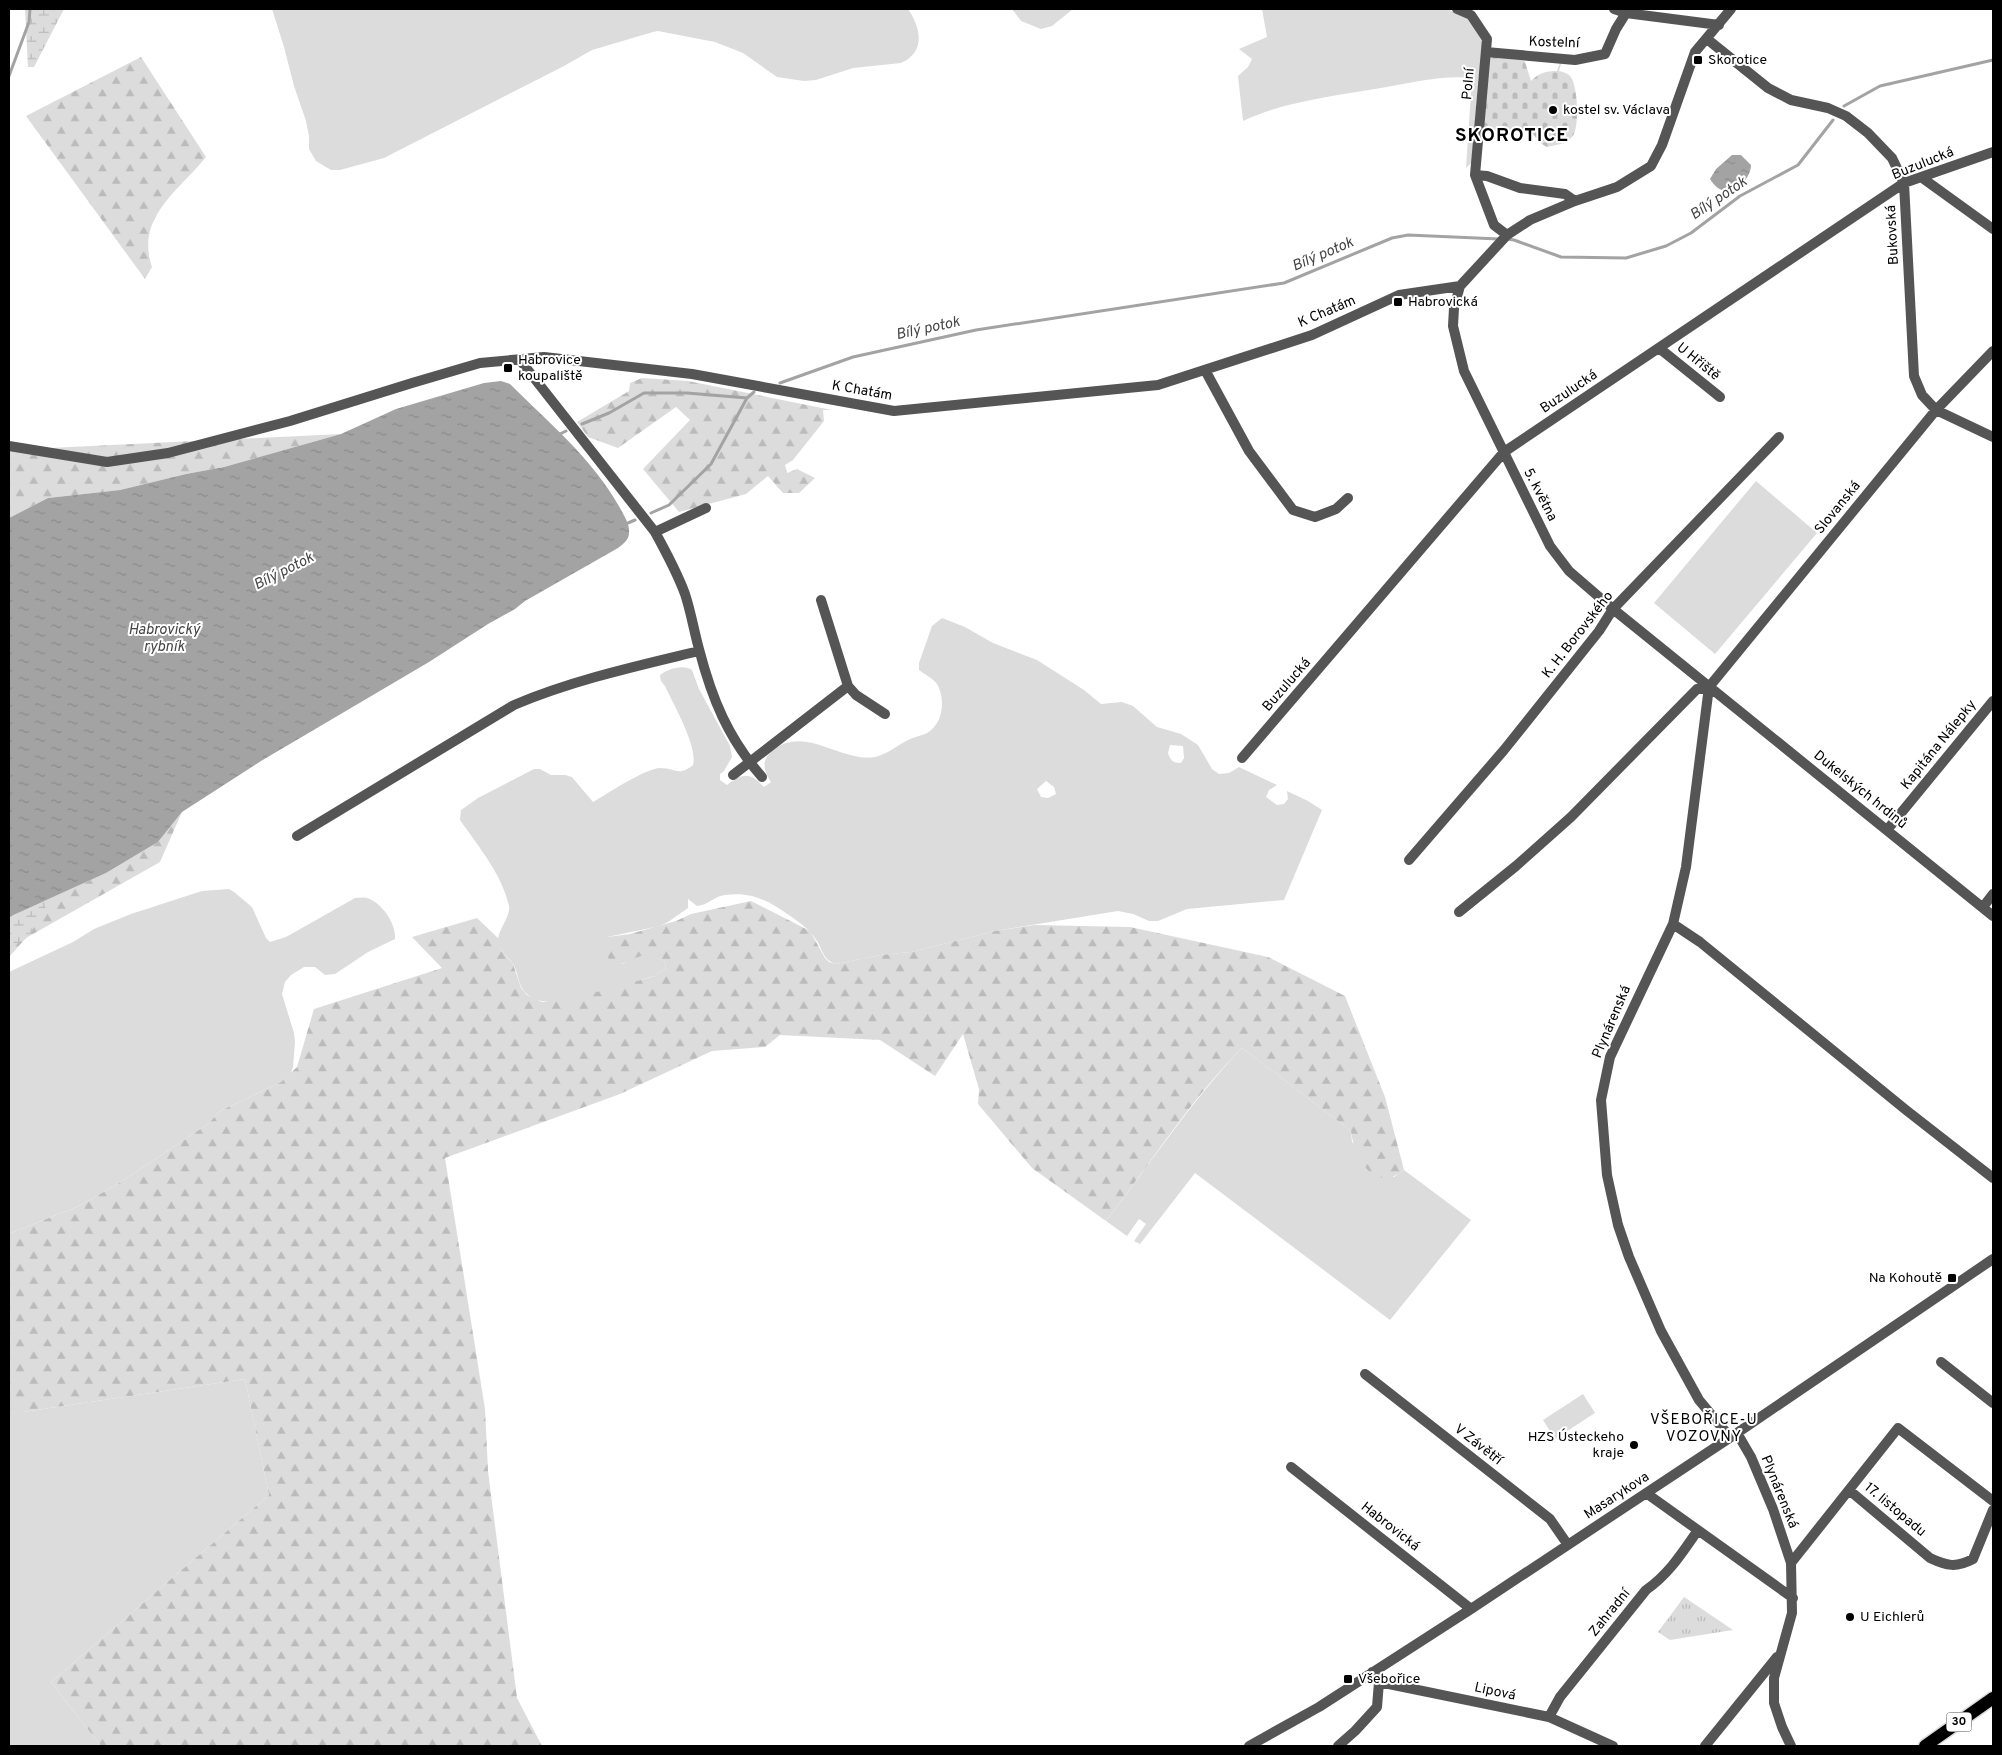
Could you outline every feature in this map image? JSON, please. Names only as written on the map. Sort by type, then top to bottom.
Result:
[{"type":"main road","name":"30","points":[[1925,1746],[1993,1698]]},
{"type":"street","name":"Polní","points":[[1457,9],[1471,15],[1487,39],[1475,175],[1494,225],[1507,235]]},
{"type":"street","points":[[1614,9],[1626,13],[1718,25]]},
{"type":"street","name":"5. května","points":[[1710,687],[1613,610],[1569,571],[1558,558],[1550,546],[1464,371],[1453,326],[1454,308],[1460,286],[1507,235],[1530,220],[1575,201],[1616,188],[1651,166],[1662,145],[1695,52],[1731,9]]},
{"type":"street","name":"Kostelní","points":[[1486,52],[1575,60],[1605,54],[1616,29],[1626,13]]},
{"type":"street","name":"Bukovská","points":[[1707,39],[1768,88],[1791,100],[1828,108],[1846,116],[1868,133],[1892,158],[1904,183],[1914,376],[1922,395],[1936,410]]},
{"type":"street","name":"Buzulucká","points":[[1242,758],[1504,452],[1904,183],[1993,152]]},
{"type":"street","points":[[1475,175],[1487,176],[1520,188],[1565,194],[1575,201]]},
{"type":"street","points":[[1921,177],[1993,229]]},
{"type":"street","name":"K Chatám","points":[[9,446],[106,462],[168,453],[290,421],[412,382],[480,364],[544,356],[692,374],[894,411],[1158,385],[1312,335],[1399,295],[1460,286]]},
{"type":"street","name":"U Hřiště","points":[[1659,348],[1720,397]]},
{"type":"street","name":"Slovanská","points":[[1710,687],[1936,410],[1993,351]]},
{"type":"street","points":[[520,360],[655,532],[685,595],[719,714],[749,762],[762,777]]},
{"type":"street","points":[[1205,370],[1249,451],[1293,510],[1315,517],[1336,510],[1348,498]]},
{"type":"street","points":[[1936,410],[1993,437]]},
{"type":"street","name":"K. H. Borovského","points":[[1409,860],[1504,750],[1599,631],[1613,610],[1779,437]]},
{"type":"street","points":[[655,532],[706,508]]},
{"type":"street","points":[[821,600],[848,686],[856,695],[885,714]]},
{"type":"street","points":[[297,836],[514,705],[544,692],[589,678],[700,651]]},
{"type":"street","points":[[733,775],[848,686]]},
{"type":"street","points":[[1459,912],[1571,817],[1697,688],[1710,687]]},
{"type":"street","name":"Dukelských hrdinů","points":[[1710,687],[1993,916]]},
{"type":"street","name":"Plynárenská","points":[[1710,687],[1686,867],[1673,924],[1610,1057],[1601,1100],[1602,1122],[1607,1175],[1618,1225],[1629,1257],[1661,1331],[1699,1400],[1733,1435],[1751,1457],[1769,1500],[1791,1563],[1792,1613],[1774,1678],[1774,1702],[1791,1746]]},
{"type":"street","name":"Kapitána Nálepky","points":[[1887,830],[1993,701]]},
{"type":"street","points":[[1983,907],[1993,894]]},
{"type":"street","points":[[1673,924],[1700,942],[1906,1110],[1993,1178]]},
{"type":"street","name":"Masarykova","points":[[1249,1746],[1319,1707],[1471,1609],[1992,1262]]},
{"type":"street","points":[[1941,1362],[1993,1403]]},
{"type":"street","name":"V Závětří","points":[[1365,1374],[1550,1520],[1568,1545]]},
{"type":"street","name":"17. listopadu","points":[[1993,1501],[1898,1428],[1849,1490],[1930,1558],[1944,1564],[1961,1566],[1973,1559],[1993,1510]]},
{"type":"street","name":"Habrovická","points":[[1291,1467],[1471,1609]]},
{"type":"street","name":"Plynárenská","points":[[1791,1563],[1849,1490]]},
{"type":"street","points":[[1646,1493],[1793,1598]]},
{"type":"street","name":"Zahradní","points":[[1550,1717],[1560,1697],[1646,1590],[1661,1580],[1674,1566],[1698,1530]]},
{"type":"street","name":"Plynárenská","points":[[1704,1746],[1779,1655]]},
{"type":"street","points":[[1338,1746],[1355,1731],[1376,1707],[1379,1682],[1372,1672]]},
{"type":"street","name":"Lipová","points":[[1379,1682],[1550,1717],[1613,1746]]},
{"type":"green space","points":[[25,9],[64,9],[34,67],[28,67]]},
{"type":"green space","points":[[272,9],[908,9],[916,24],[919,39],[914,53],[901,63],[853,68],[816,80],[804,81],[777,77],[743,53],[715,42],[658,31],[653,32],[592,50],[384,158],[340,170],[331,170],[316,161],[309,149],[306,121]]},
{"type":"green space","points":[[1012,9],[1073,9],[1052,26],[1041,29],[1021,21]]},
{"type":"green space","points":[[1262,9],[1447,9],[1469,19],[1484,42],[1478,81],[1472,162],[1466,168],[1472,78],[1426,80],[1310,100],[1259,114],[1243,121],[1238,76],[1248,67],[1252,59],[1239,49],[1267,37]]},
{"type":"green space","points":[[1489,55],[1524,59],[1531,81],[1543,73],[1557,71],[1562,61],[1559,71],[1570,76],[1575,88],[1576,97],[1577,116],[1575,132],[1570,139],[1564,143],[1547,147],[1528,129],[1481,132]]},
{"type":"green space","points":[[141,57],[206,157],[162,206],[154,219],[149,234],[148,249],[152,267],[145,279],[26,116]]},
{"type":"green space","points":[[642,378],[688,381],[832,410],[823,410],[824,421],[793,460],[785,465],[787,473],[797,469],[815,478],[799,493],[783,493],[768,476],[746,494],[679,512],[643,469],[690,420],[676,407],[618,448],[588,437],[577,422],[629,391],[630,383]]},
{"type":"green space","points":[[341,434],[224,467],[120,490],[48,498],[9,518],[9,450]]},
{"type":"green space","points":[[1756,481],[1817,533],[1715,654],[1654,603]]},
{"type":"green space","points":[[942,618],[965,627],[993,643],[1037,660],[1084,690],[1101,704],[1122,702],[1133,706],[1157,727],[1181,734],[1198,745],[1212,769],[1219,774],[1229,773],[1239,767],[1277,785],[1269,790],[1266,797],[1277,805],[1284,804],[1288,799],[1287,791],[1322,810],[1284,900],[1187,909],[1158,921],[1149,921],[1133,914],[1118,911],[995,931],[911,952],[880,955],[836,964],[826,958],[817,941],[806,928],[777,907],[761,899],[745,895],[725,895],[697,906],[688,899],[688,908],[660,926],[607,937],[622,964],[643,955],[653,956],[664,961],[666,968],[655,976],[564,1001],[542,1001],[529,996],[524,991],[515,968],[500,948],[498,942],[498,937],[509,910],[506,894],[489,861],[460,820],[461,810],[478,798],[534,769],[540,769],[551,775],[572,777],[593,802],[636,777],[654,769],[665,768],[684,771],[688,769],[693,765],[692,747],[684,725],[661,681],[660,675],[680,667],[692,670],[699,689],[730,746],[732,757],[724,771],[720,774],[720,780],[727,785],[742,776],[746,776],[755,779],[764,787],[771,782],[765,768],[767,757],[781,745],[794,741],[821,745],[862,757],[879,756],[927,733],[937,724],[940,717],[942,704],[940,690],[936,682],[919,670],[919,663],[932,626]],"holes":[[[1170,745],[1183,746],[1184,758],[1181,763],[1174,762],[1170,758],[1168,753]],[[1046,781],[1054,787],[1056,794],[1048,798],[1041,797],[1037,789]]]},
{"type":"green space","points":[[182,812],[160,862],[26,938],[9,957],[9,917],[106,873],[158,842]]},
{"type":"green space","points":[[229,889],[252,907],[266,938],[270,942],[286,937],[355,898],[367,898],[383,909],[391,920],[395,939],[368,952],[335,974],[325,975],[315,967],[304,967],[291,975],[285,982],[282,994],[295,1042],[291,1073],[281,1082],[220,1111],[208,1124],[116,1185],[79,1206],[9,1234],[9,972],[73,942],[94,929],[131,914],[202,891]]},
{"type":"green space","points":[[44,900],[46,911],[26,938],[9,949],[9,917]]},
{"type":"green space","points":[[751,901],[810,931],[825,958],[829,962],[836,964],[880,955],[911,952],[995,931],[1035,925],[1130,927],[1268,957],[1345,996],[1385,1097],[1404,1170],[1395,1176],[1385,1178],[1369,1172],[1355,1148],[1351,1131],[1242,1048],[1188,1110],[1106,1221],[1032,1168],[978,1104],[979,1089],[963,1034],[935,1076],[880,1040],[780,1035],[765,1047],[712,1051],[620,1094],[445,1158],[485,1409],[488,1471],[517,1698],[542,1746],[101,1746],[51,1682],[269,1495],[245,1379],[23,1412],[9,1412],[9,1234],[79,1206],[116,1185],[208,1124],[220,1111],[281,1082],[297,1067],[314,1009],[442,968],[412,937],[477,918],[499,939],[501,950],[513,964],[521,988],[527,995],[542,1002],[553,1002],[655,976],[666,968],[664,961],[649,956],[638,957],[613,966],[606,951],[605,940],[607,937],[630,934],[676,921],[691,914]]},
{"type":"green space","points":[[1242,1048],[1351,1131],[1352,1142],[1394,1177],[1404,1170],[1471,1220],[1390,1320],[1195,1173],[1140,1244],[1134,1241],[1146,1224],[1139,1219],[1127,1236],[1106,1221],[1188,1111]]},
{"type":"green space","points":[[245,1379],[269,1495],[51,1682],[101,1746],[9,1746],[9,1412],[23,1412]]},
{"type":"green space","points":[[1583,1394],[1595,1413],[1555,1439],[1543,1420]]},
{"type":"green space","points":[[1684,1597],[1733,1630],[1670,1640],[1658,1632]]},
{"type":"water","points":[[1732,155],[1741,155],[1751,165],[1745,181],[1740,186],[1729,191],[1717,187],[1710,179],[1716,169]]},
{"type":"water","name":"Habrovický rybník","points":[[501,381],[510,384],[570,442],[597,473],[620,508],[629,526],[628,538],[625,542],[618,548],[525,601],[429,662],[261,761],[182,812],[158,842],[106,873],[9,917],[9,518],[48,498],[120,490],[224,467],[341,434],[396,409],[484,383]]},
{"type":"waterway","points":[[9,76],[29,22],[30,9]]},
{"type":"waterway","name":"Bílý potok","points":[[1844,106],[1880,86],[1993,60]]},
{"type":"waterway","name":"Bílý potok","points":[[1508,239],[1561,257],[1626,258],[1666,246],[1691,233],[1740,196],[1798,165],[1833,120]]},
{"type":"waterway","name":"Bílý potok","points":[[780,383],[853,357],[976,330],[1284,283],[1392,238],[1408,235],[1499,239]]},
{"type":"waterway","name":"Bílý potok","points":[[582,424],[609,413],[644,393],[687,393],[747,398],[754,392]]},
{"type":"waterway","points":[[651,513],[669,505],[711,464],[747,398]]},
{"type":"waterway","name":"Bílý potok","points":[[558,435],[566,431]]},
{"type":"waterway","points":[[628,523],[635,520]]},
{"type":"place","name":"Skorotice","points":[[1698,60]]},
{"type":"place","name":"kostel sv. Václava","points":[[1553,110]]},
{"type":"place","name":"Habrovická","points":[[1398,302]]},
{"type":"place","name":"Habrovice koupaliště","points":[[508,368]]},
{"type":"place","name":"Na Kohoutě","points":[[1952,1278]]},
{"type":"place","name":"HZS Ústeckeho kraje","points":[[1634,1445]]},
{"type":"place","name":"U Eichlerů","points":[[1850,1617]]},
{"type":"place","name":"Všebořice","points":[[1348,1679]]},
{"type":"district","name":"SKOROTICE","points":[[1512,136]]},
{"type":"district","name":"VŠEBOŘICE-U VOZOVNY","points":[[1704,1428]]}]
